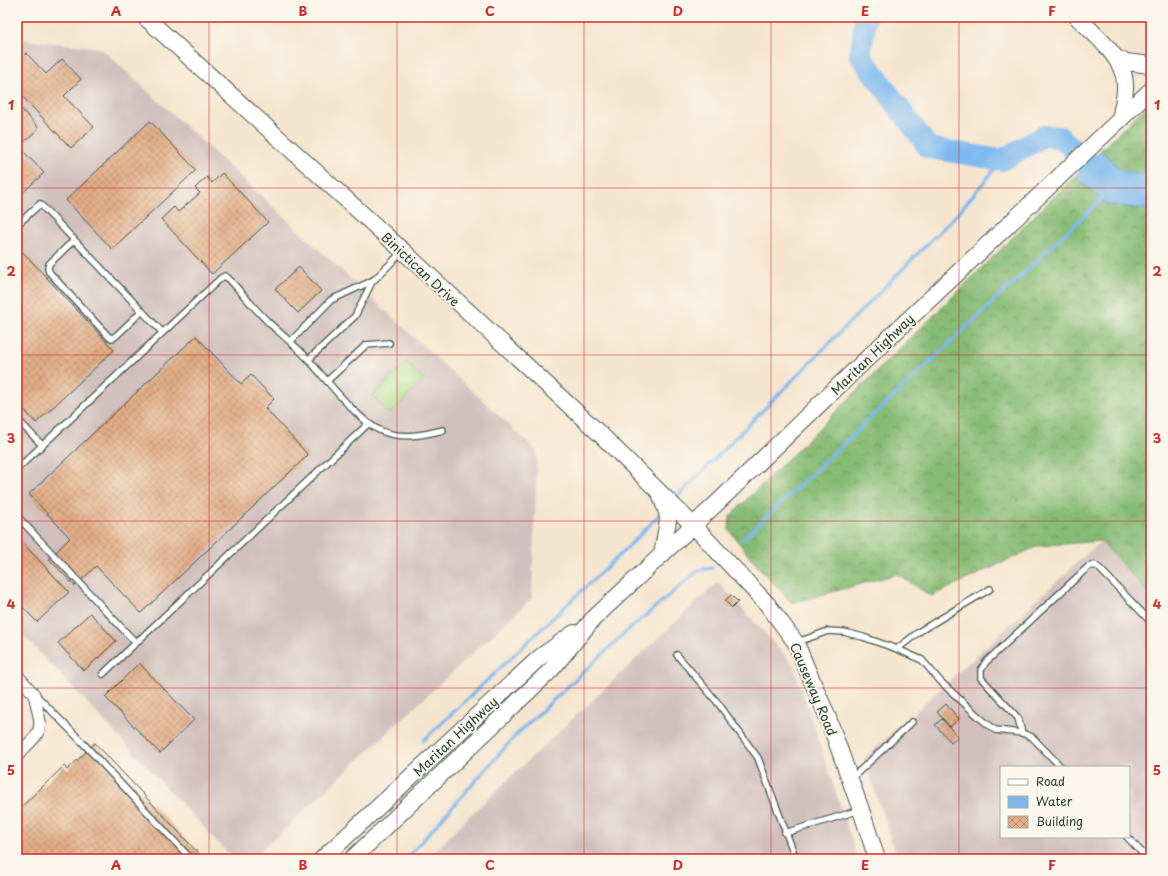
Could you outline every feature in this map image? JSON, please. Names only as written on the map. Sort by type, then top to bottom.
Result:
[{"type":"main road","name":"Binictican Drive","points":[[145,17],[403,251],[600,434],[693,525]]},
{"type":"main road","points":[[1077,17],[1116,58],[1122,70],[1125,83],[1124,100],[1120,120]]},
{"type":"main road","points":[[1116,58],[1126,62],[1151,65]]},
{"type":"main road","name":"Maritan Highway","points":[[352,859],[551,670],[593,619],[1151,90]]},
{"type":"main road","points":[[658,490],[668,512],[662,554]]},
{"type":"main road","name":"Causeway Road","points":[[693,525],[768,605],[796,643],[828,718],[877,859]]},
{"type":"main road","name":"Maritan Highway","points":[[322,859],[539,658],[593,619]]},
{"type":"street","points":[[17,675],[34,694],[40,721],[39,730],[29,744],[17,756]]},
{"type":"lane","points":[[17,225],[40,204],[162,332]]},
{"type":"lane","points":[[74,240],[49,264],[49,272],[109,337],[113,338],[142,311]]},
{"type":"lane","points":[[309,359],[356,316],[374,280],[403,251]]},
{"type":"lane","points":[[17,469],[162,332],[225,276],[268,322],[291,341],[309,359],[327,381],[368,424],[383,432],[404,437],[421,436],[444,430]]},
{"type":"lane","points":[[291,341],[331,300],[374,280]]},
{"type":"lane","points":[[327,381],[366,346],[389,343]]},
{"type":"lane","points":[[17,419],[42,445]]},
{"type":"lane","points":[[103,674],[368,424]]},
{"type":"lane","points":[[17,516],[136,643]]},
{"type":"lane","points":[[1022,733],[1018,718],[981,678],[981,670],[986,662],[1088,567],[1094,566],[1100,569],[1151,622]]},
{"type":"lane","points":[[897,649],[920,631],[990,589]]},
{"type":"lane","points":[[796,643],[828,631],[844,632],[897,649],[922,660],[941,682],[995,730],[1022,733],[1032,737],[1060,766]]},
{"type":"lane","points":[[677,655],[718,703],[758,758],[796,859]]},
{"type":"lane","points":[[34,694],[82,742],[191,859]]},
{"type":"lane","points":[[850,780],[912,722]]},
{"type":"lane","points":[[785,833],[861,810]]},
{"type":"lane","points":[[1128,838],[1148,859]]},
{"type":"shaded area","points":[[17,39],[101,48],[537,451],[532,598],[252,859],[233,859],[17,629]]},
{"type":"shaded area","points":[[1101,541],[1151,596],[1151,859],[898,859],[864,759]]},
{"type":"shaded area","points":[[718,582],[793,664],[858,859],[428,859],[461,824]]},
{"type":"green space","points":[[1151,102],[1151,174],[1122,171],[1101,150]]},
{"type":"green space","points":[[1075,176],[1107,205],[1151,210],[1151,596],[1101,541],[1038,546],[931,596],[897,574],[792,603],[753,561],[729,530],[730,516]]},
{"type":"green space","points":[[407,362],[424,380],[390,414],[372,396]]},
{"type":"water","points":[[1101,150],[1122,171],[1151,174],[1151,210],[1107,205],[1075,176]]},
{"type":"building","points":[[26,53],[46,74],[62,59],[81,79],[64,96],[94,127],[71,148],[17,91],[17,62]]},
{"type":"building","points":[[17,104],[39,128],[17,149]]},
{"type":"building","points":[[150,121],[196,170],[112,249],[66,200]]},
{"type":"building","points":[[23,151],[44,173],[17,198],[17,157]]},
{"type":"building","points":[[222,173],[268,222],[212,274],[161,219],[174,207],[178,212],[200,193],[195,188],[207,177],[212,183]]},
{"type":"building","points":[[22,251],[114,350],[36,423],[17,402],[17,256]]},
{"type":"building","points":[[299,267],[321,291],[298,313],[275,289]]},
{"type":"building","points":[[196,336],[241,384],[251,375],[274,399],[265,408],[308,455],[141,613],[96,566],[75,586],[49,559],[70,538],[29,494]]},
{"type":"building","points":[[17,537],[69,592],[37,622],[17,601]]},
{"type":"building","points":[[731,595],[738,602],[732,608],[725,601]]},
{"type":"building","points":[[90,613],[116,641],[84,671],[58,643]]},
{"type":"building","points":[[139,663],[194,720],[160,753],[105,697]]},
{"type":"building","points":[[946,704],[959,719],[950,727],[937,712]]},
{"type":"building","points":[[942,719],[958,737],[951,742],[935,725]]},
{"type":"building","points":[[95,743],[204,859],[17,859],[17,811],[64,766],[67,770]]},
{"type":"waterway","points":[[866,17],[860,55],[929,148],[1002,160],[1044,136],[1060,137],[1115,188],[1151,192]]},
{"type":"waterway","points":[[673,501],[959,212],[1002,160]]},
{"type":"waterway","points":[[743,539],[1104,197]]},
{"type":"waterway","points":[[424,740],[629,546],[662,512]]},
{"type":"waterway","points":[[406,859],[518,733],[625,633],[699,570],[712,568]]}]
